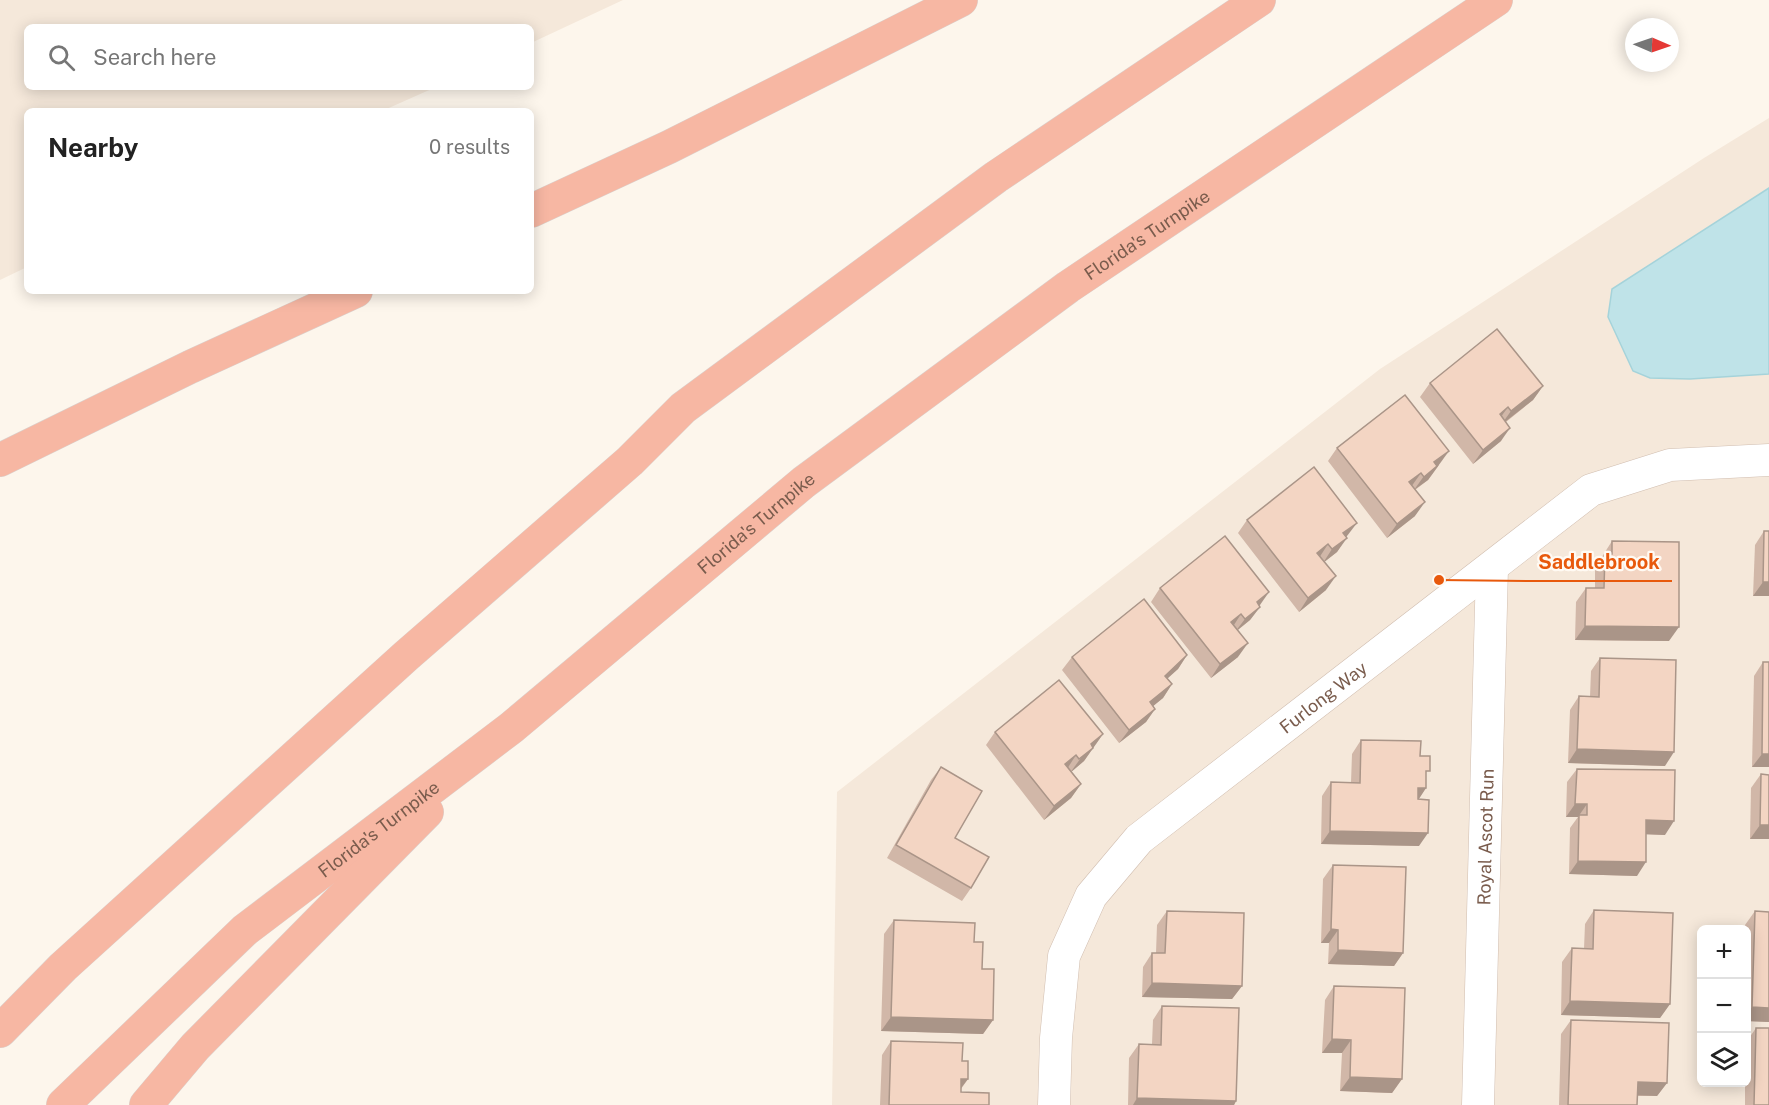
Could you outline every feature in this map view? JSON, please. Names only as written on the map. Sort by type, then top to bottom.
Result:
[{"type":"highway","points":[[534,210],[669,147],[961,0]]},
{"type":"highway","points":[[0,1031],[72,959],[406,657],[630,461],[683,408],[996,177],[1260,0]]},
{"type":"highway","name":"Florida's Turnpike","points":[[63,1105],[245,930],[511,728],[804,483],[1078,280],[1496,0]]},
{"type":"highway","points":[[0,460],[180,372],[350,294]]},
{"type":"highway","points":[[146,1105],[195,1047],[511,728]]},
{"type":"street","name":"Furlong Way","points":[[1054,1105],[1056,1038],[1064,956],[1091,896],[1139,839],[1591,490],[1670,465],[1769,460]]},
{"type":"street","name":"Royal Ascot Run","points":[[1478,1105],[1492,568]]},
{"type":"shaded area","points":[[0,0],[623,0],[534,42],[534,24],[24,24],[24,90],[429,90],[389,108],[24,108],[24,268],[0,280]]},
{"type":"shaded area","points":[[1769,118],[1769,1105],[832,1105],[837,792],[1380,369]]},
{"type":"water","points":[[1769,188],[1769,374],[1690,379],[1650,378],[1633,371],[1608,317],[1612,289]]},
{"type":"building","points":[[1497,329],[1543,386],[1511,411],[1508,407],[1500,414],[1510,428],[1483,450],[1430,383]]},
{"type":"building","points":[[1405,395],[1449,451],[1434,462],[1437,466],[1424,477],[1421,473],[1409,482],[1425,502],[1397,524],[1337,448]]},
{"type":"building","points":[[1314,467],[1357,523],[1343,533],[1347,538],[1332,549],[1328,544],[1317,553],[1336,576],[1308,598],[1247,520]]},
{"type":"building","points":[[1764,531],[1769,531],[1769,582],[1763,582]]},
{"type":"building","points":[[1225,536],[1269,592],[1257,602],[1260,607],[1245,619],[1241,614],[1231,622],[1248,643],[1220,664],[1160,588]]},
{"type":"building","points":[[1612,541],[1679,542],[1679,627],[1585,626],[1586,588],[1604,588],[1605,554],[1612,554]]},
{"type":"building","points":[[1144,599],[1187,655],[1165,676],[1172,684],[1150,702],[1155,709],[1129,730],[1072,657]]},
{"type":"building","points":[[1600,658],[1676,660],[1674,752],[1577,749],[1579,696],[1599,697]]},
{"type":"building","points":[[1763,662],[1769,662],[1769,754],[1762,754]]},
{"type":"building","points":[[1059,680],[1103,734],[1091,744],[1093,748],[1079,759],[1076,755],[1065,764],[1081,784],[1054,806],[995,732]]},
{"type":"building","points":[[1361,740],[1421,741],[1420,756],[1430,756],[1430,771],[1426,771],[1426,788],[1418,788],[1418,799],[1429,800],[1428,833],[1330,831],[1331,782],[1360,783]]},
{"type":"building","points":[[941,767],[982,791],[955,838],[989,857],[971,888],[896,845]]},
{"type":"building","points":[[1577,769],[1675,770],[1674,821],[1646,820],[1646,862],[1578,861],[1579,815],[1587,815],[1587,804],[1575,804]]},
{"type":"building","points":[[1761,774],[1769,775],[1769,825],[1760,825]]},
{"type":"building","points":[[1333,865],[1406,867],[1403,953],[1338,950],[1338,930],[1331,929]]},
{"type":"building","points":[[1594,910],[1673,913],[1670,1004],[1570,1001],[1572,948],[1593,949]]},
{"type":"building","points":[[1167,911],[1244,913],[1242,986],[1152,983],[1152,953],[1165,953]]},
{"type":"building","points":[[1755,911],[1769,912],[1769,1008],[1752,1007]]},
{"type":"building","points":[[894,920],[975,923],[974,942],[983,942],[982,969],[994,969],[993,1020],[891,1017]]},
{"type":"building","points":[[1334,986],[1405,988],[1402,1079],[1350,1077],[1351,1040],[1332,1039]]},
{"type":"building","points":[[1162,1006],[1239,1008],[1236,1101],[1137,1098],[1139,1044],[1161,1045]]},
{"type":"building","points":[[1571,1020],[1669,1023],[1667,1083],[1638,1082],[1637,1105],[1568,1105]]},
{"type":"building","points":[[1756,1028],[1769,1028],[1769,1105],[1754,1105]]},
{"type":"building","points":[[891,1041],[963,1043],[962,1061],[968,1061],[968,1079],[961,1079],[961,1092],[989,1093],[989,1105],[889,1105]]},
{"type":"place","name":"Saddlebrook","points":[[1439,580]]}]
